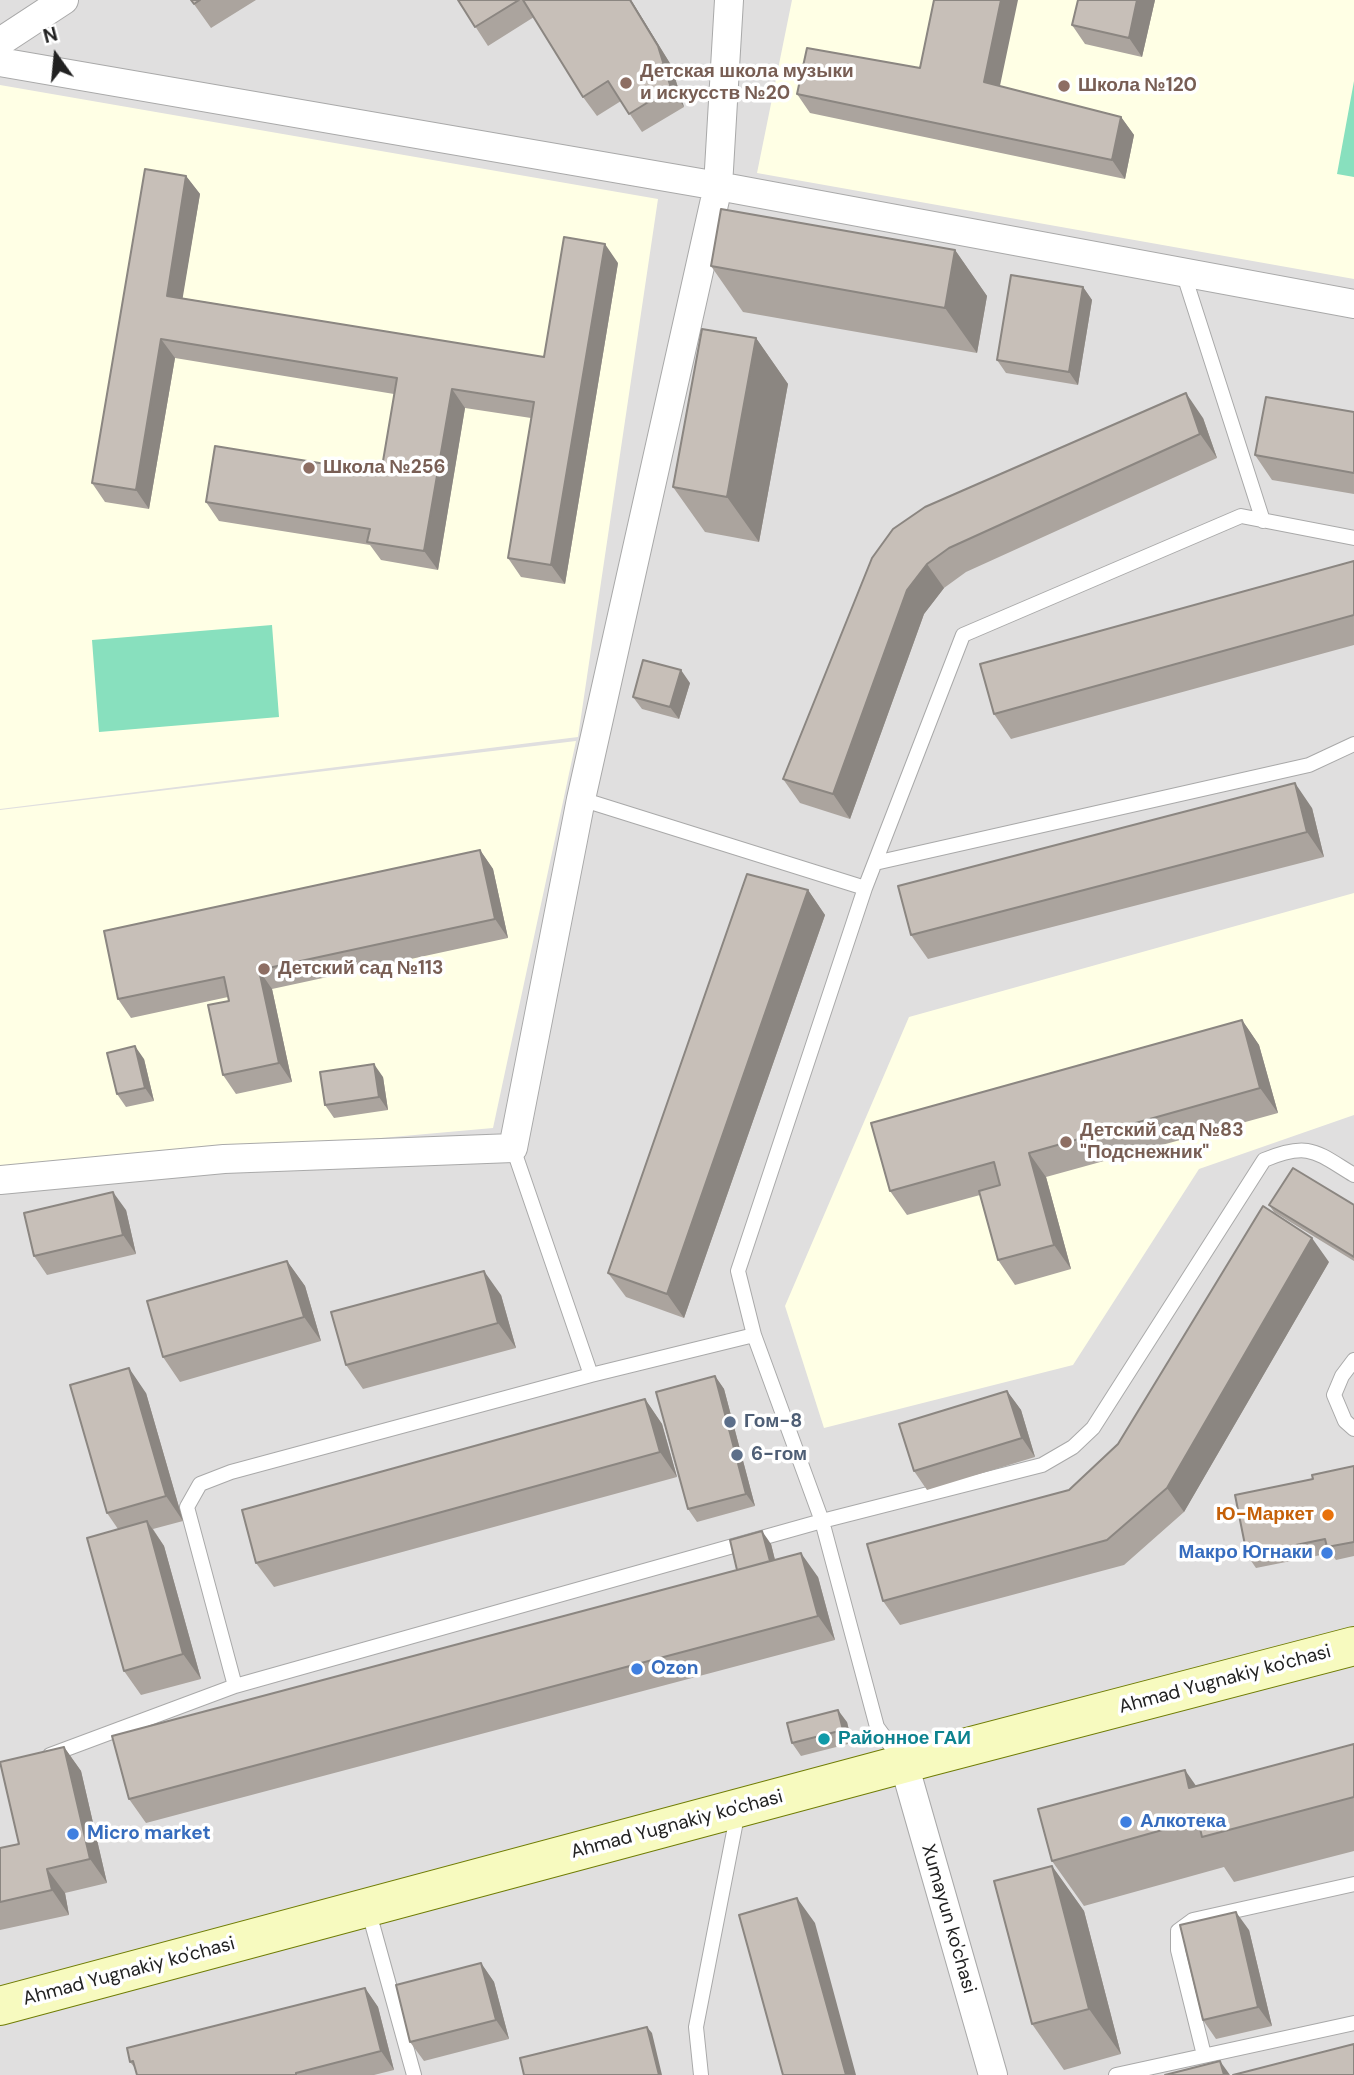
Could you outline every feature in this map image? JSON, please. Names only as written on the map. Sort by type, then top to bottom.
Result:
[{"type":"street","points":[[0,42],[64,0]]},
{"type":"street","points":[[0,1180],[224,1158],[513,1148],[581,799],[718,186],[729,0]]},
{"type":"street","points":[[0,62],[718,186],[1354,304]]},
{"type":"street","name":"Ahmad Yugnakiy ko'chasi","points":[[0,2006],[1354,1646]]},
{"type":"street","name":"Xumayun ko'chasi","points":[[904,1764],[993,2075]]},
{"type":"lane","points":[[1184,272],[1263,521]]},
{"type":"lane","points":[[904,1764],[877,1727],[822,1521],[754,1335],[738,1271],[865,888],[963,635],[1241,516],[1354,538]]},
{"type":"lane","points":[[875,863],[1310,765],[1354,744]]},
{"type":"lane","points":[[581,799],[865,888]]},
{"type":"lane","points":[[513,1148],[591,1376]]},
{"type":"lane","points":[[40,1759],[235,1686],[822,1521],[1042,1465],[1073,1447],[1093,1428],[1264,1160],[1289,1150],[1313,1150],[1354,1175]]},
{"type":"lane","points":[[235,1686],[187,1507],[200,1485],[231,1472],[754,1335]]},
{"type":"lane","points":[[1354,1360],[1342,1376],[1335,1395],[1345,1421],[1354,1429]]},
{"type":"lane","points":[[701,2075],[696,2027],[739,1808]]},
{"type":"lane","points":[[1204,2055],[1178,1950],[1178,1931],[1193,1920],[1354,1884]]},
{"type":"lane","points":[[368,1907],[414,2075]]},
{"type":"lane","points":[[1116,2075],[1354,2023]]},
{"type":"shaded area","points":[[0,0],[1354,0],[1354,2075],[0,2075]]},
{"type":"shaded area","name":"Школа №120","points":[[792,0],[1354,0],[1354,279],[757,173]]},
{"type":"shaded area","name":"Школа №256","points":[[0,85],[658,199],[578,737],[0,809]]},
{"type":"shaded area","name":"Детский сад №113","points":[[576,741],[493,1128],[0,1172],[0,810]]},
{"type":"shaded area","name":"Детский сад №83 \"Подснежник\"","points":[[1354,893],[1354,1115],[1199,1169],[1073,1365],[824,1428],[785,1306],[909,1017]]},
{"type":"green space","points":[[1354,81],[1354,177],[1337,174]]},
{"type":"green space","points":[[272,625],[279,717],[99,732],[92,640]]},
{"type":"building","points":[[458,0],[519,0],[475,27]]},
{"type":"building","name":"Детская школа музыки и искусств №20","points":[[523,0],[630,0],[658,46],[671,88],[629,114],[608,81],[583,97]]},
{"type":"building","points":[[934,0],[1001,0],[984,82],[1121,117],[1112,160],[797,94],[807,48],[920,68]]},
{"type":"building","points":[[1078,0],[1137,0],[1129,38],[1072,25]]},
{"type":"building","points":[[145,169],[186,176],[167,296],[544,357],[564,237],[605,244],[551,565],[508,558],[534,402],[452,389],[424,551],[367,542],[370,529],[206,502],[215,446],[381,473],[397,378],[161,339],[136,490],[92,483]]},
{"type":"building","points":[[721,209],[955,250],[945,308],[711,266]]},
{"type":"building","points":[[1011,275],[1083,287],[1069,372],[997,360]]},
{"type":"building","points":[[702,329],[756,338],[727,497],[673,487]]},
{"type":"building","points":[[1186,393],[1200,434],[949,548],[927,564],[907,590],[833,794],[783,779],[872,558],[893,529],[925,507]]},
{"type":"building","points":[[1266,397],[1354,412],[1354,473],[1255,455]]},
{"type":"building","points":[[1354,561],[1354,615],[994,714],[980,664]]},
{"type":"building","points":[[643,660],[681,670],[670,707],[633,697]]},
{"type":"building","points":[[1295,783],[1307,832],[911,935],[898,886]]},
{"type":"building","points":[[480,850],[495,919],[259,970],[279,1063],[223,1075],[208,1005],[229,1001],[224,977],[118,999],[104,931]]},
{"type":"building","points":[[747,874],[808,890],[667,1294],[608,1273]]},
{"type":"building","points":[[1242,1020],[1260,1088],[1029,1153],[1054,1245],[998,1260],[979,1191],[1000,1185],[994,1162],[890,1191],[871,1123]]},
{"type":"building","points":[[135,1046],[145,1088],[117,1094],[107,1053]]},
{"type":"building","points":[[374,1064],[379,1097],[325,1105],[320,1072]]},
{"type":"building","points":[[1293,1168],[1354,1205],[1354,1257],[1269,1205]]},
{"type":"building","points":[[113,1192],[123,1235],[34,1256],[24,1213]]},
{"type":"building","points":[[1263,1206],[1312,1238],[1167,1488],[1107,1540],[883,1601],[867,1544],[1069,1490],[1118,1444]]},
{"type":"building","points":[[287,1261],[304,1317],[163,1357],[147,1301]]},
{"type":"building","points":[[484,1271],[498,1323],[346,1365],[331,1312]]},
{"type":"building","points":[[129,1368],[166,1496],[107,1513],[70,1385]]},
{"type":"building","points":[[715,1376],[746,1494],[688,1509],[656,1392]]},
{"type":"building","points":[[1007,1391],[1022,1438],[914,1471],[899,1424]]},
{"type":"building","points":[[645,1399],[660,1452],[256,1563],[242,1510]]},
{"type":"building","points":[[1354,1466],[1354,1542],[1327,1547],[1325,1539],[1247,1555],[1235,1495],[1313,1479],[1312,1475]]},
{"type":"building","points":[[147,1521],[183,1654],[124,1671],[87,1538]]},
{"type":"building","points":[[762,1531],[770,1561],[737,1570],[730,1540]]},
{"type":"building","points":[[801,1553],[818,1616],[129,1799],[112,1736]]},
{"type":"building","points":[[838,1710],[843,1730],[792,1743],[787,1723]]},
{"type":"building","points":[[1354,1744],[1354,1797],[1202,1837],[1198,1820],[1052,1861],[1038,1809],[1185,1770],[1189,1788]]},
{"type":"building","points":[[64,1747],[90,1859],[47,1869],[52,1890],[0,1902],[0,1848],[19,1844],[0,1762]]},
{"type":"building","points":[[1052,1866],[1089,2009],[1032,2024],[994,1881]]},
{"type":"building","points":[[797,1898],[846,2075],[783,2075],[739,1915]]},
{"type":"building","points":[[1236,1912],[1258,2007],[1203,2020],[1180,1925]]},
{"type":"building","points":[[481,1963],[496,2020],[410,2042],[396,1985]]},
{"type":"building","points":[[365,1988],[381,2051],[296,2075],[137,2075],[133,2061],[130,2062],[127,2048]]},
{"type":"building","points":[[647,2027],[659,2075],[524,2075],[520,2058]]},
{"type":"building","points":[[1354,2044],[1354,2075],[1233,2075]]},
{"type":"building","points":[[1220,2061],[1224,2075],[1165,2075]]},
{"type":"place","name":"Детская школа музыки и искусств №20","points":[[626,83]]},
{"type":"place","name":"Школа №120","points":[[1064,86]]},
{"type":"place","name":"Школа №256","points":[[309,468]]},
{"type":"place","name":"Детский сад №113","points":[[264,969]]},
{"type":"place","name":"Детский сад №83 \"Подснежник\"","points":[[1066,1142]]},
{"type":"place","name":"Гом-8","points":[[730,1422]]},
{"type":"place","name":"6-гом","points":[[737,1455]]},
{"type":"place","name":"Ю-Маркет","points":[[1328,1515]]},
{"type":"place","name":"Макро Югнаки","points":[[1327,1553]]},
{"type":"place","name":"Ozon","points":[[637,1669]]},
{"type":"place","name":"Районное ГАИ","points":[[824,1739]]},
{"type":"place","name":"Алкотека","points":[[1126,1822]]},
{"type":"place","name":"Micro market","points":[[73,1834]]}]
